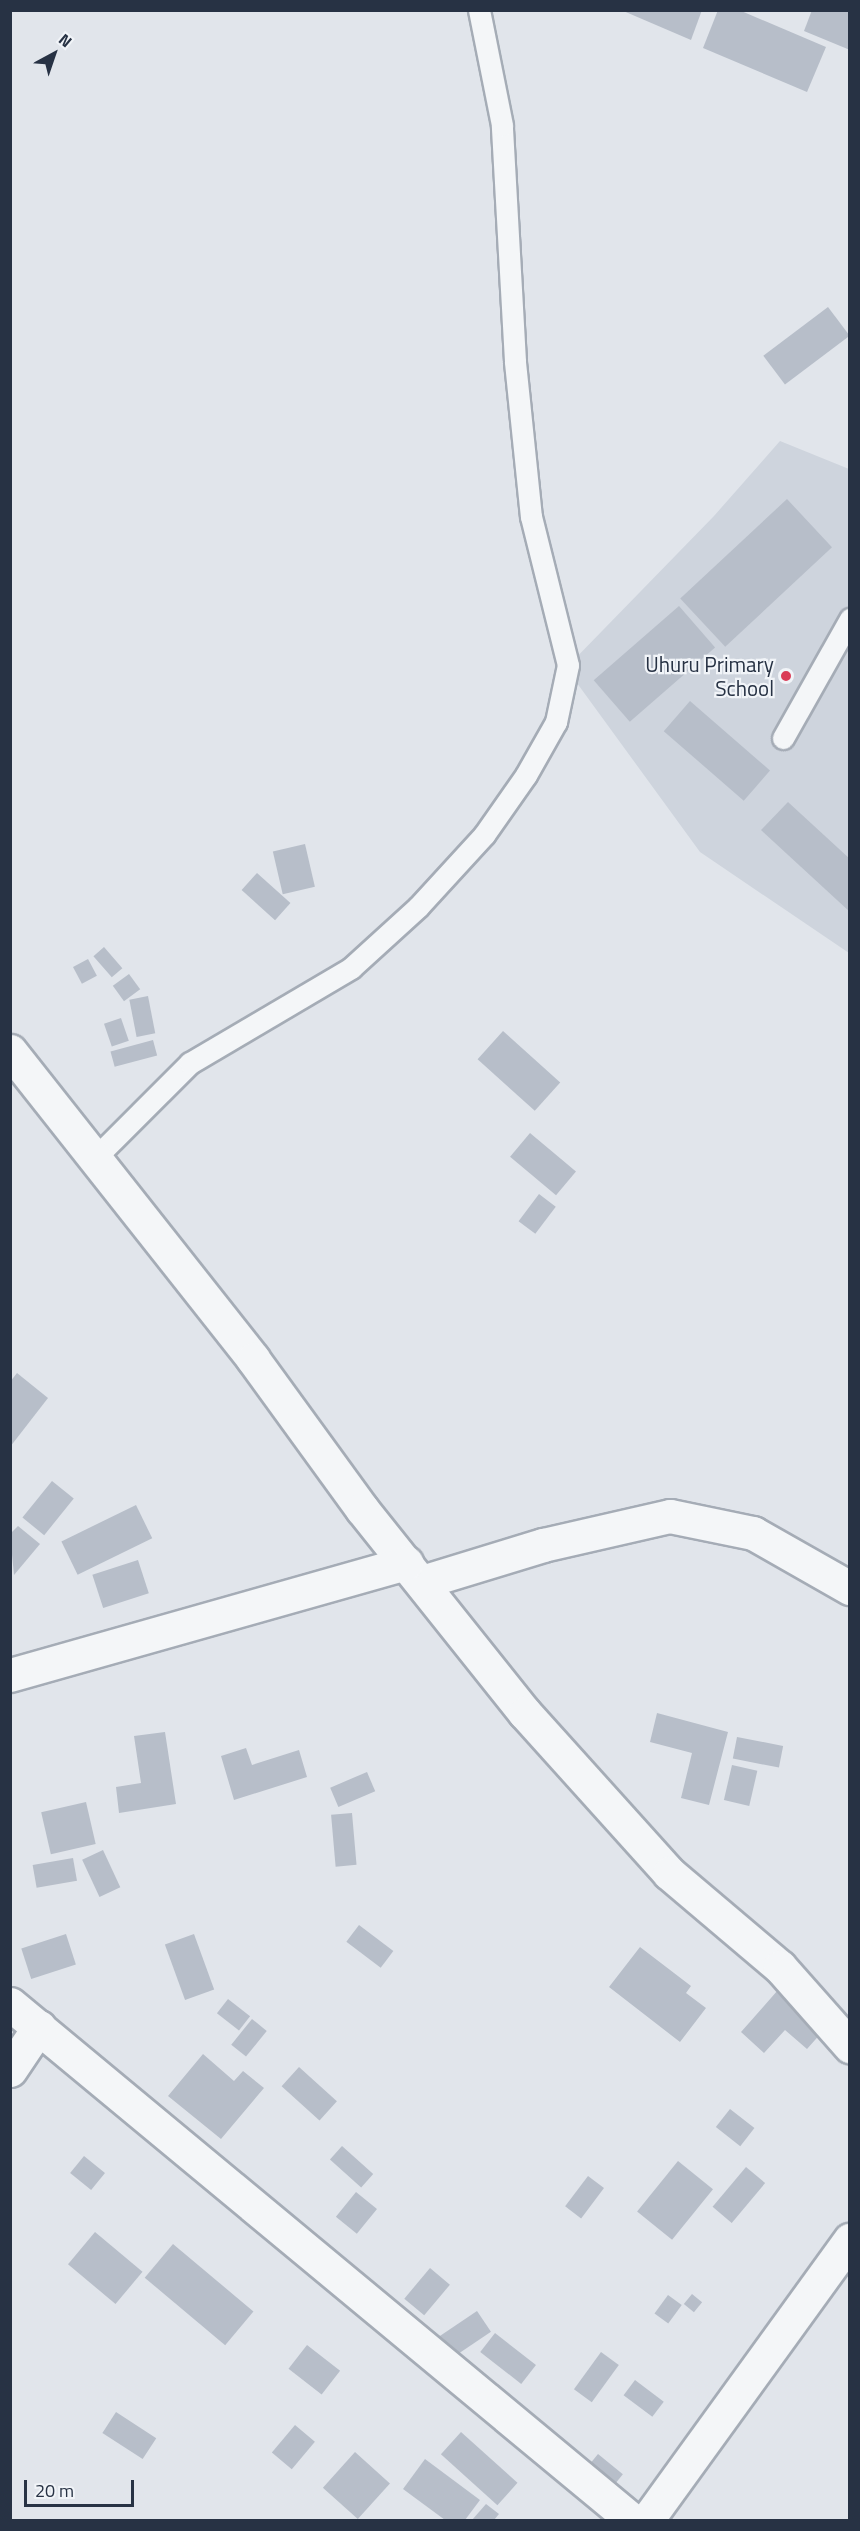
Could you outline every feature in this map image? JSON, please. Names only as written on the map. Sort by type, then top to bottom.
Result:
[{"type":"street","points":[[10,1052],[96,1157],[414,1573],[597,1797],[669,1874],[780,1967],[849,2046]]},
{"type":"street","points":[[10,1676],[414,1573],[669,1516],[753,1533],[849,1588]]},
{"type":"street","points":[[10,2004],[632,2520]]},
{"type":"street","points":[[10,2070],[39,2027]]},
{"type":"street","points":[[647,2520],[849,2240]]},
{"type":"lane","points":[[96,1157],[190,1063],[351,968],[418,907],[484,835],[526,775],[556,722],[568,665],[531,517],[515,361],[502,125],[478,10]]},
{"type":"lane","points":[[783,738],[849,619]]},
{"type":"shaded area","points":[[780,441],[849,469],[849,953],[700,852],[566,668],[714,516]]},
{"type":"building","points":[[621,10],[702,10],[691,40]]},
{"type":"building","points":[[718,10],[739,10],[826,47],[807,92],[703,48]]},
{"type":"building","points":[[812,10],[850,10],[850,50],[804,31]]},
{"type":"building","points":[[828,307],[850,336],[785,384],[763,356]]},
{"type":"building","points":[[787,499],[832,547],[725,647],[680,599]]},
{"type":"building","points":[[679,606],[715,648],[630,722],[594,680]]},
{"type":"building","points":[[690,701],[770,771],[744,801],[664,731]]},
{"type":"building","points":[[788,802],[850,859],[850,912],[761,830]]},
{"type":"building","points":[[305,844],[315,887],[283,894],[273,851]]},
{"type":"building","points":[[257,873],[290,903],[275,920],[242,890]]},
{"type":"building","points":[[104,947],[122,968],[112,977],[93,956]]},
{"type":"building","points":[[88,959],[97,976],[82,984],[73,967]]},
{"type":"building","points":[[129,974],[140,989],[124,1001],[113,986]]},
{"type":"building","points":[[148,996],[155,1033],[137,1037],[129,1000]]},
{"type":"building","points":[[121,1018],[129,1041],[112,1047],[104,1024]]},
{"type":"building","points":[[503,1031],[560,1083],[535,1111],[478,1059]]},
{"type":"building","points":[[153,1040],[157,1055],[115,1067],[110,1051]]},
{"type":"building","points":[[530,1133],[576,1172],[556,1195],[510,1157]]},
{"type":"building","points":[[539,1194],[556,1207],[535,1234],[519,1221]]},
{"type":"building","points":[[17,1373],[48,1398],[10,1447],[10,1382]]},
{"type":"building","points":[[52,1481],[74,1499],[44,1535],[22,1518]]},
{"type":"building","points":[[136,1505],[152,1538],[78,1575],[61,1541]]},
{"type":"building","points":[[18,1526],[40,1544],[14,1575],[10,1534]]},
{"type":"building","points":[[138,1560],[149,1593],[103,1608],[92,1575]]},
{"type":"building","points":[[657,1713],[728,1732],[709,1805],[681,1798],[692,1753],[650,1742]]},
{"type":"building","points":[[165,1732],[176,1804],[119,1813],[116,1787],[141,1783],[134,1736]]},
{"type":"building","points":[[737,1737],[783,1746],[779,1768],[733,1759]]},
{"type":"building","points":[[246,1748],[252,1765],[299,1750],[307,1777],[234,1800],[221,1756]]},
{"type":"building","points":[[732,1765],[757,1771],[749,1806],[724,1800]]},
{"type":"building","points":[[367,1772],[375,1791],[338,1807],[330,1788]]},
{"type":"building","points":[[86,1802],[96,1844],[51,1854],[41,1812]]},
{"type":"building","points":[[352,1813],[357,1865],[336,1867],[331,1815]]},
{"type":"building","points":[[103,1850],[120,1887],[99,1897],[82,1860]]},
{"type":"building","points":[[73,1858],[77,1881],[37,1888],[33,1865]]},
{"type":"building","points":[[359,1925],[393,1951],[381,1968],[346,1942]]},
{"type":"building","points":[[66,1934],[76,1964],[31,1979],[21,1949]]},
{"type":"building","points":[[194,1934],[214,1989],[185,2000],[165,1945]]},
{"type":"building","points":[[640,1947],[691,1986],[686,1993],[706,2008],[680,2042],[609,1987]]},
{"type":"building","points":[[778,1990],[823,2031],[807,2049],[785,2030],[764,2053],[741,2032]]},
{"type":"building","points":[[228,1999],[250,2016],[239,2030],[217,2013]]},
{"type":"building","points":[[252,2019],[267,2031],[246,2057],[231,2045]]},
{"type":"building","points":[[203,2054],[234,2081],[243,2071],[264,2088],[221,2139],[168,2096]]},
{"type":"building","points":[[299,2067],[337,2101],[320,2120],[282,2086]]},
{"type":"building","points":[[730,2109],[754,2128],[740,2146],[716,2127]]},
{"type":"building","points":[[342,2146],[373,2174],[361,2187],[330,2159]]},
{"type":"building","points":[[84,2156],[105,2173],[91,2190],[70,2173]]},
{"type":"building","points":[[678,2161],[713,2189],[672,2240],[637,2212]]},
{"type":"building","points":[[746,2167],[765,2183],[732,2223],[713,2207]]},
{"type":"building","points":[[588,2176],[604,2188],[581,2218],[565,2206]]},
{"type":"building","points":[[356,2192],[377,2209],[357,2234],[336,2217]]},
{"type":"building","points":[[95,2232],[142,2272],[115,2304],[68,2264]]},
{"type":"building","points":[[173,2244],[253,2311],[225,2345],[145,2278]]},
{"type":"building","points":[[430,2268],[450,2285],[424,2315],[404,2299]]},
{"type":"building","points":[[692,2294],[702,2302],[694,2312],[684,2304]]},
{"type":"building","points":[[668,2295],[682,2305],[668,2324],[654,2314]]},
{"type":"building","points":[[477,2311],[491,2332],[452,2358],[438,2337]]},
{"type":"building","points":[[495,2333],[536,2365],[521,2384],[480,2352]]},
{"type":"building","points":[[307,2345],[340,2371],[322,2394],[289,2369]]},
{"type":"building","points":[[601,2352],[619,2365],[592,2402],[574,2389]]},
{"type":"building","points":[[635,2380],[664,2402],[652,2417],[624,2395]]},
{"type":"building","points":[[116,2412],[156,2438],[143,2459],[102,2433]]},
{"type":"building","points":[[295,2425],[315,2442],[292,2469],[272,2453]]},
{"type":"building","points":[[461,2432],[517,2483],[497,2505],[441,2454]]},
{"type":"building","points":[[355,2452],[390,2483],[358,2519],[323,2488]]},
{"type":"building","points":[[598,2454],[623,2474],[611,2489],[586,2469]]},
{"type":"building","points":[[425,2459],[480,2500],[465,2520],[445,2520],[403,2489]]},
{"type":"building","points":[[486,2504],[499,2514],[494,2520],[472,2520]]},
{"type":"place","name":"Uhuru Primary School","points":[[786,676]]}]
